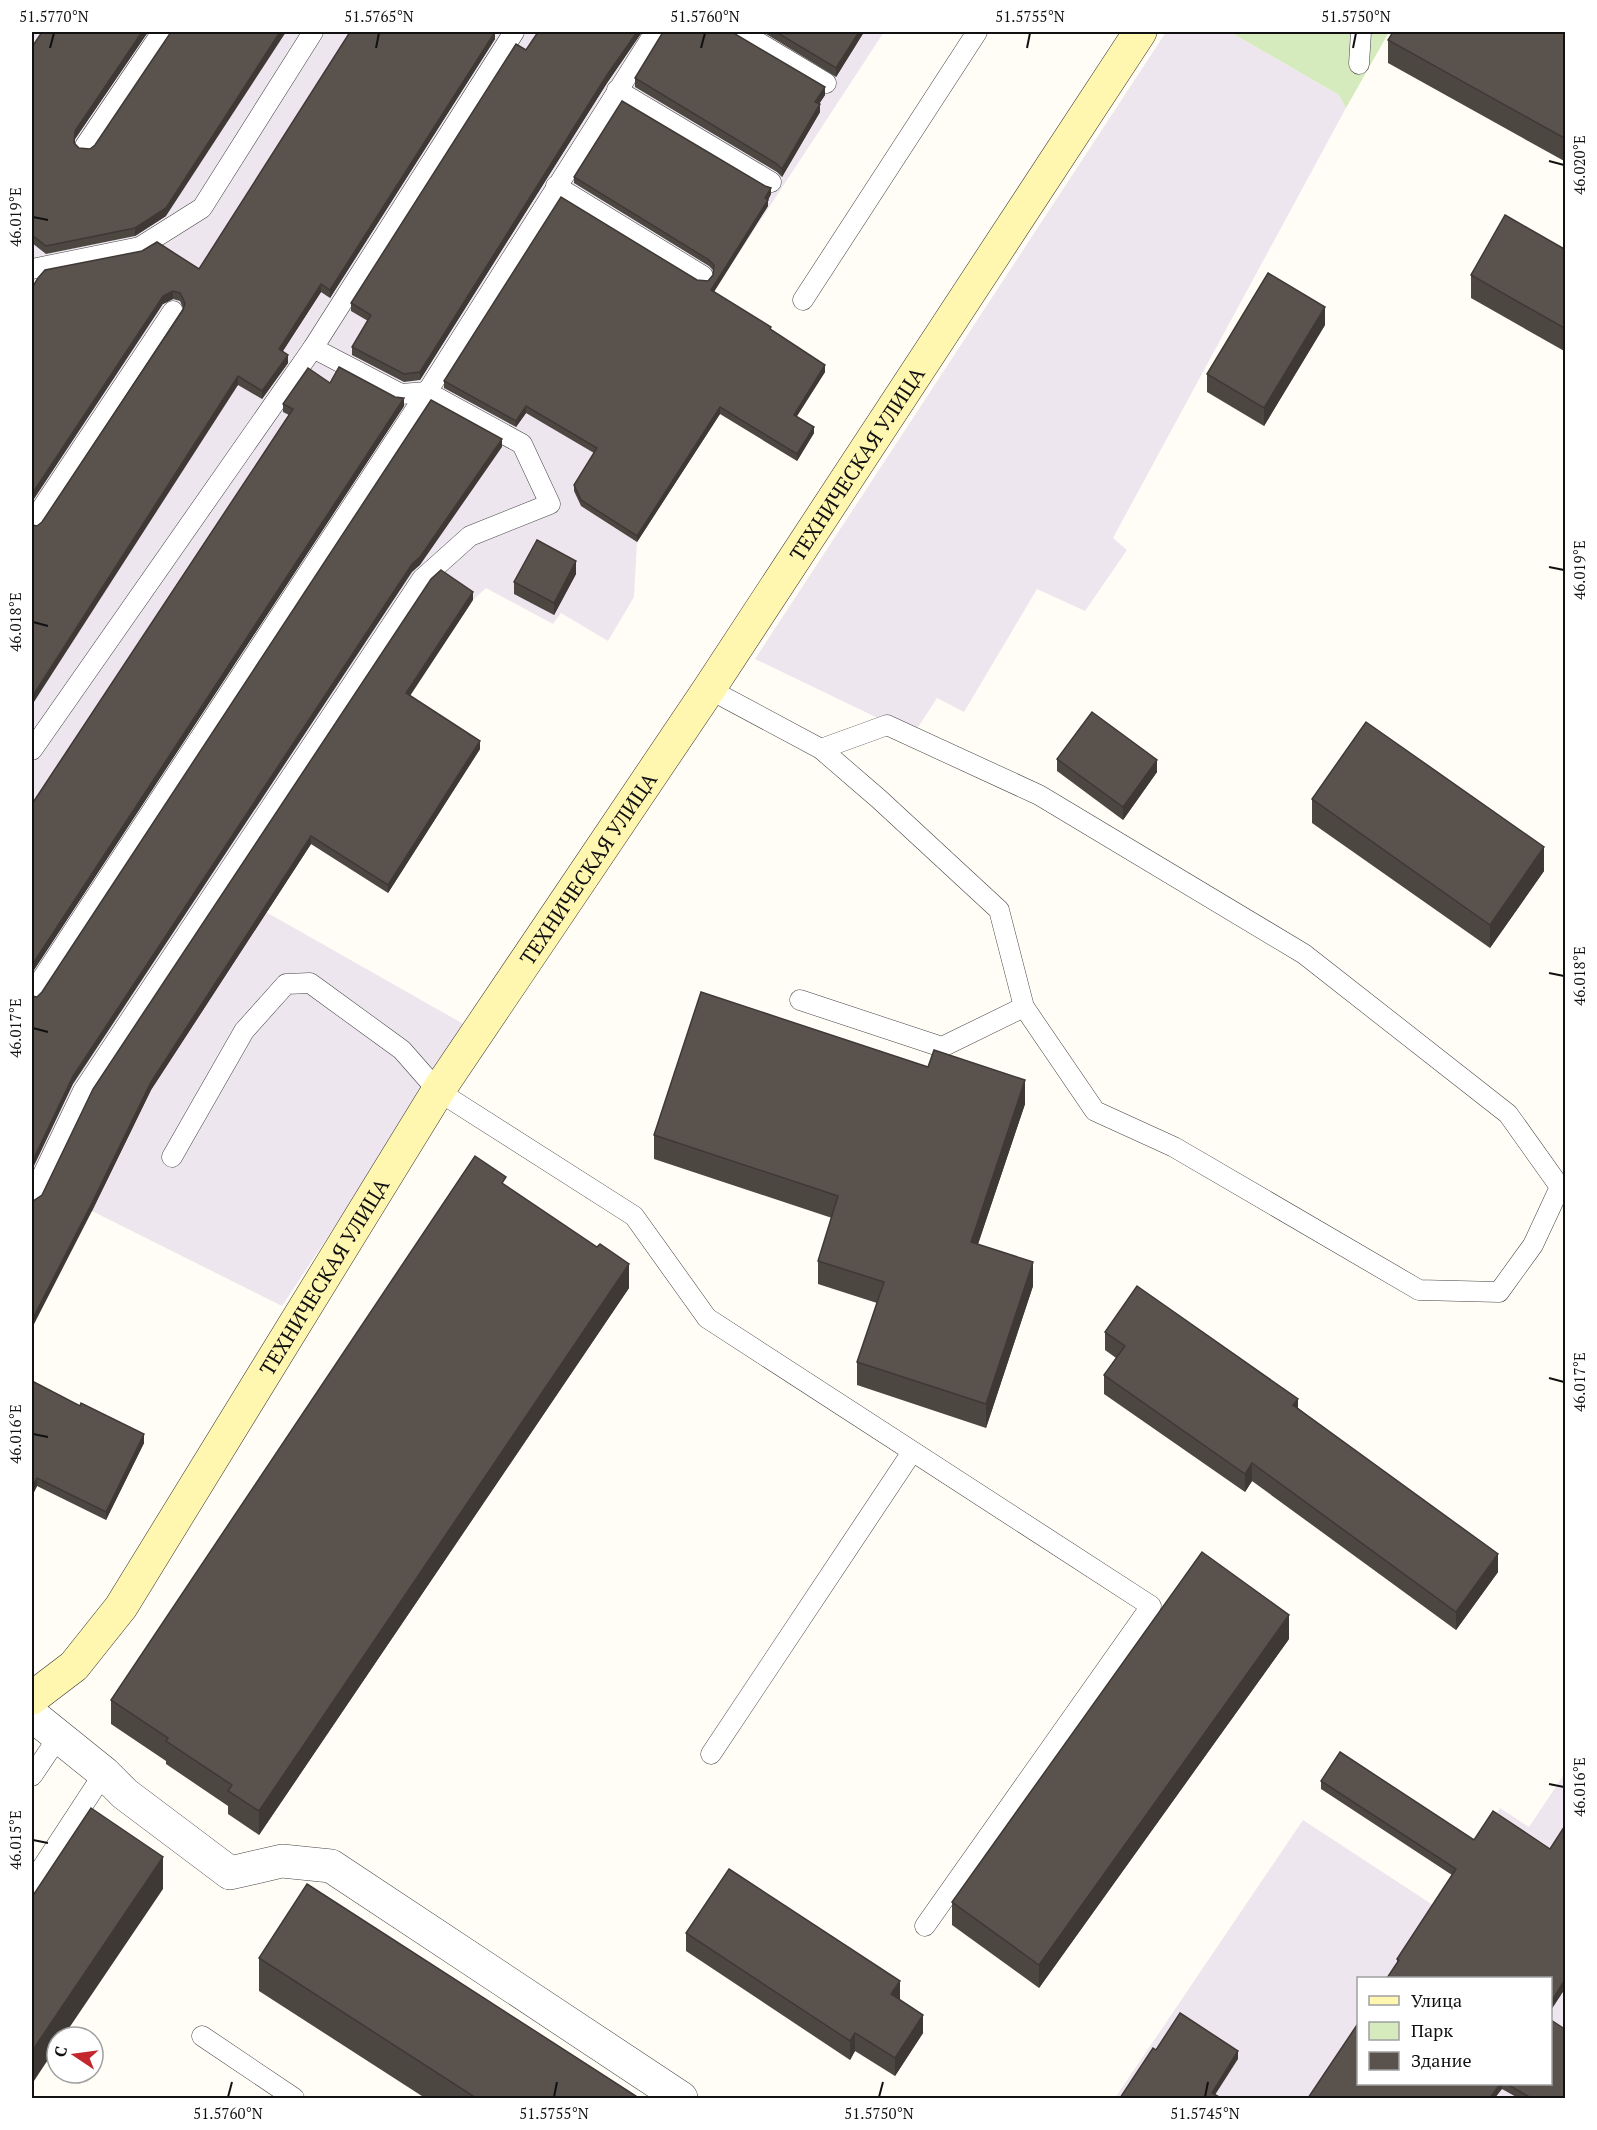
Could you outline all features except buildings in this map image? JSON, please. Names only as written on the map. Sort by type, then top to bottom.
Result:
[{"type":"street","name":"ТЕХНИЧЕСКАЯ УЛИЦА","points":[[32,1698],[74,1666],[121,1607],[438,1090],[709,689],[1140,32]]},
{"type":"street","points":[[32,1715],[104,1773],[125,1794],[231,1873],[282,1861],[331,1866],[681,2098]]},
{"type":"lane","points":[[85,146],[162,32]]},
{"type":"lane","points":[[32,269],[140,247],[202,208],[313,32]]},
{"type":"lane","points":[[32,750],[313,348],[514,32]]},
{"type":"lane","points":[[32,994],[427,392],[655,32]]},
{"type":"lane","points":[[741,32],[826,83]]},
{"type":"lane","points":[[803,300],[977,32]]},
{"type":"lane","points":[[1359,64],[1361,32]]},
{"type":"lane","points":[[618,90],[771,182]]},
{"type":"lane","points":[[556,186],[703,276]]},
{"type":"lane","points":[[32,523],[172,311]]},
{"type":"lane","points":[[32,1197],[83,1091],[422,579],[470,536],[550,504],[522,444],[427,392],[401,394],[313,348]]},
{"type":"lane","points":[[709,689],[821,749],[879,799],[999,910],[1024,1008],[1095,1111],[1174,1147],[1419,1290],[1499,1292],[1533,1245],[1560,1187],[1508,1114],[1304,954],[1039,795],[887,725],[821,749]]},
{"type":"lane","points":[[172,1157],[244,1031],[286,984],[310,983],[402,1050],[438,1090],[634,1216],[707,1318],[1151,1606],[925,1926]]},
{"type":"lane","points":[[800,1000],[942,1047],[1024,1008]]},
{"type":"lane","points":[[711,1754],[912,1452]]},
{"type":"lane","points":[[32,1776],[59,1736]]},
{"type":"lane","points":[[32,1883],[104,1773]]},
{"type":"lane","points":[[202,2036],[294,2098]]},
{"type":"shaded area","points":[[32,32],[884,32],[711,296],[771,334],[637,542],[634,597],[608,641],[561,613],[553,624],[486,588],[473,600],[266,912],[467,1026],[282,1306],[92,1211],[32,1328]]},
{"type":"shaded area","points":[[1166,32],[1230,32],[1339,95],[1346,108],[1113,538],[1127,550],[1085,611],[1037,589],[964,712],[937,698],[913,735],[755,659]]},
{"type":"shaded area","points":[[1565,1773],[1565,2098],[1115,2098],[1303,1820],[1436,1907],[1500,1808],[1529,1827]]},
{"type":"green space","points":[[1230,32],[1389,32],[1346,108],[1339,95]]}]
